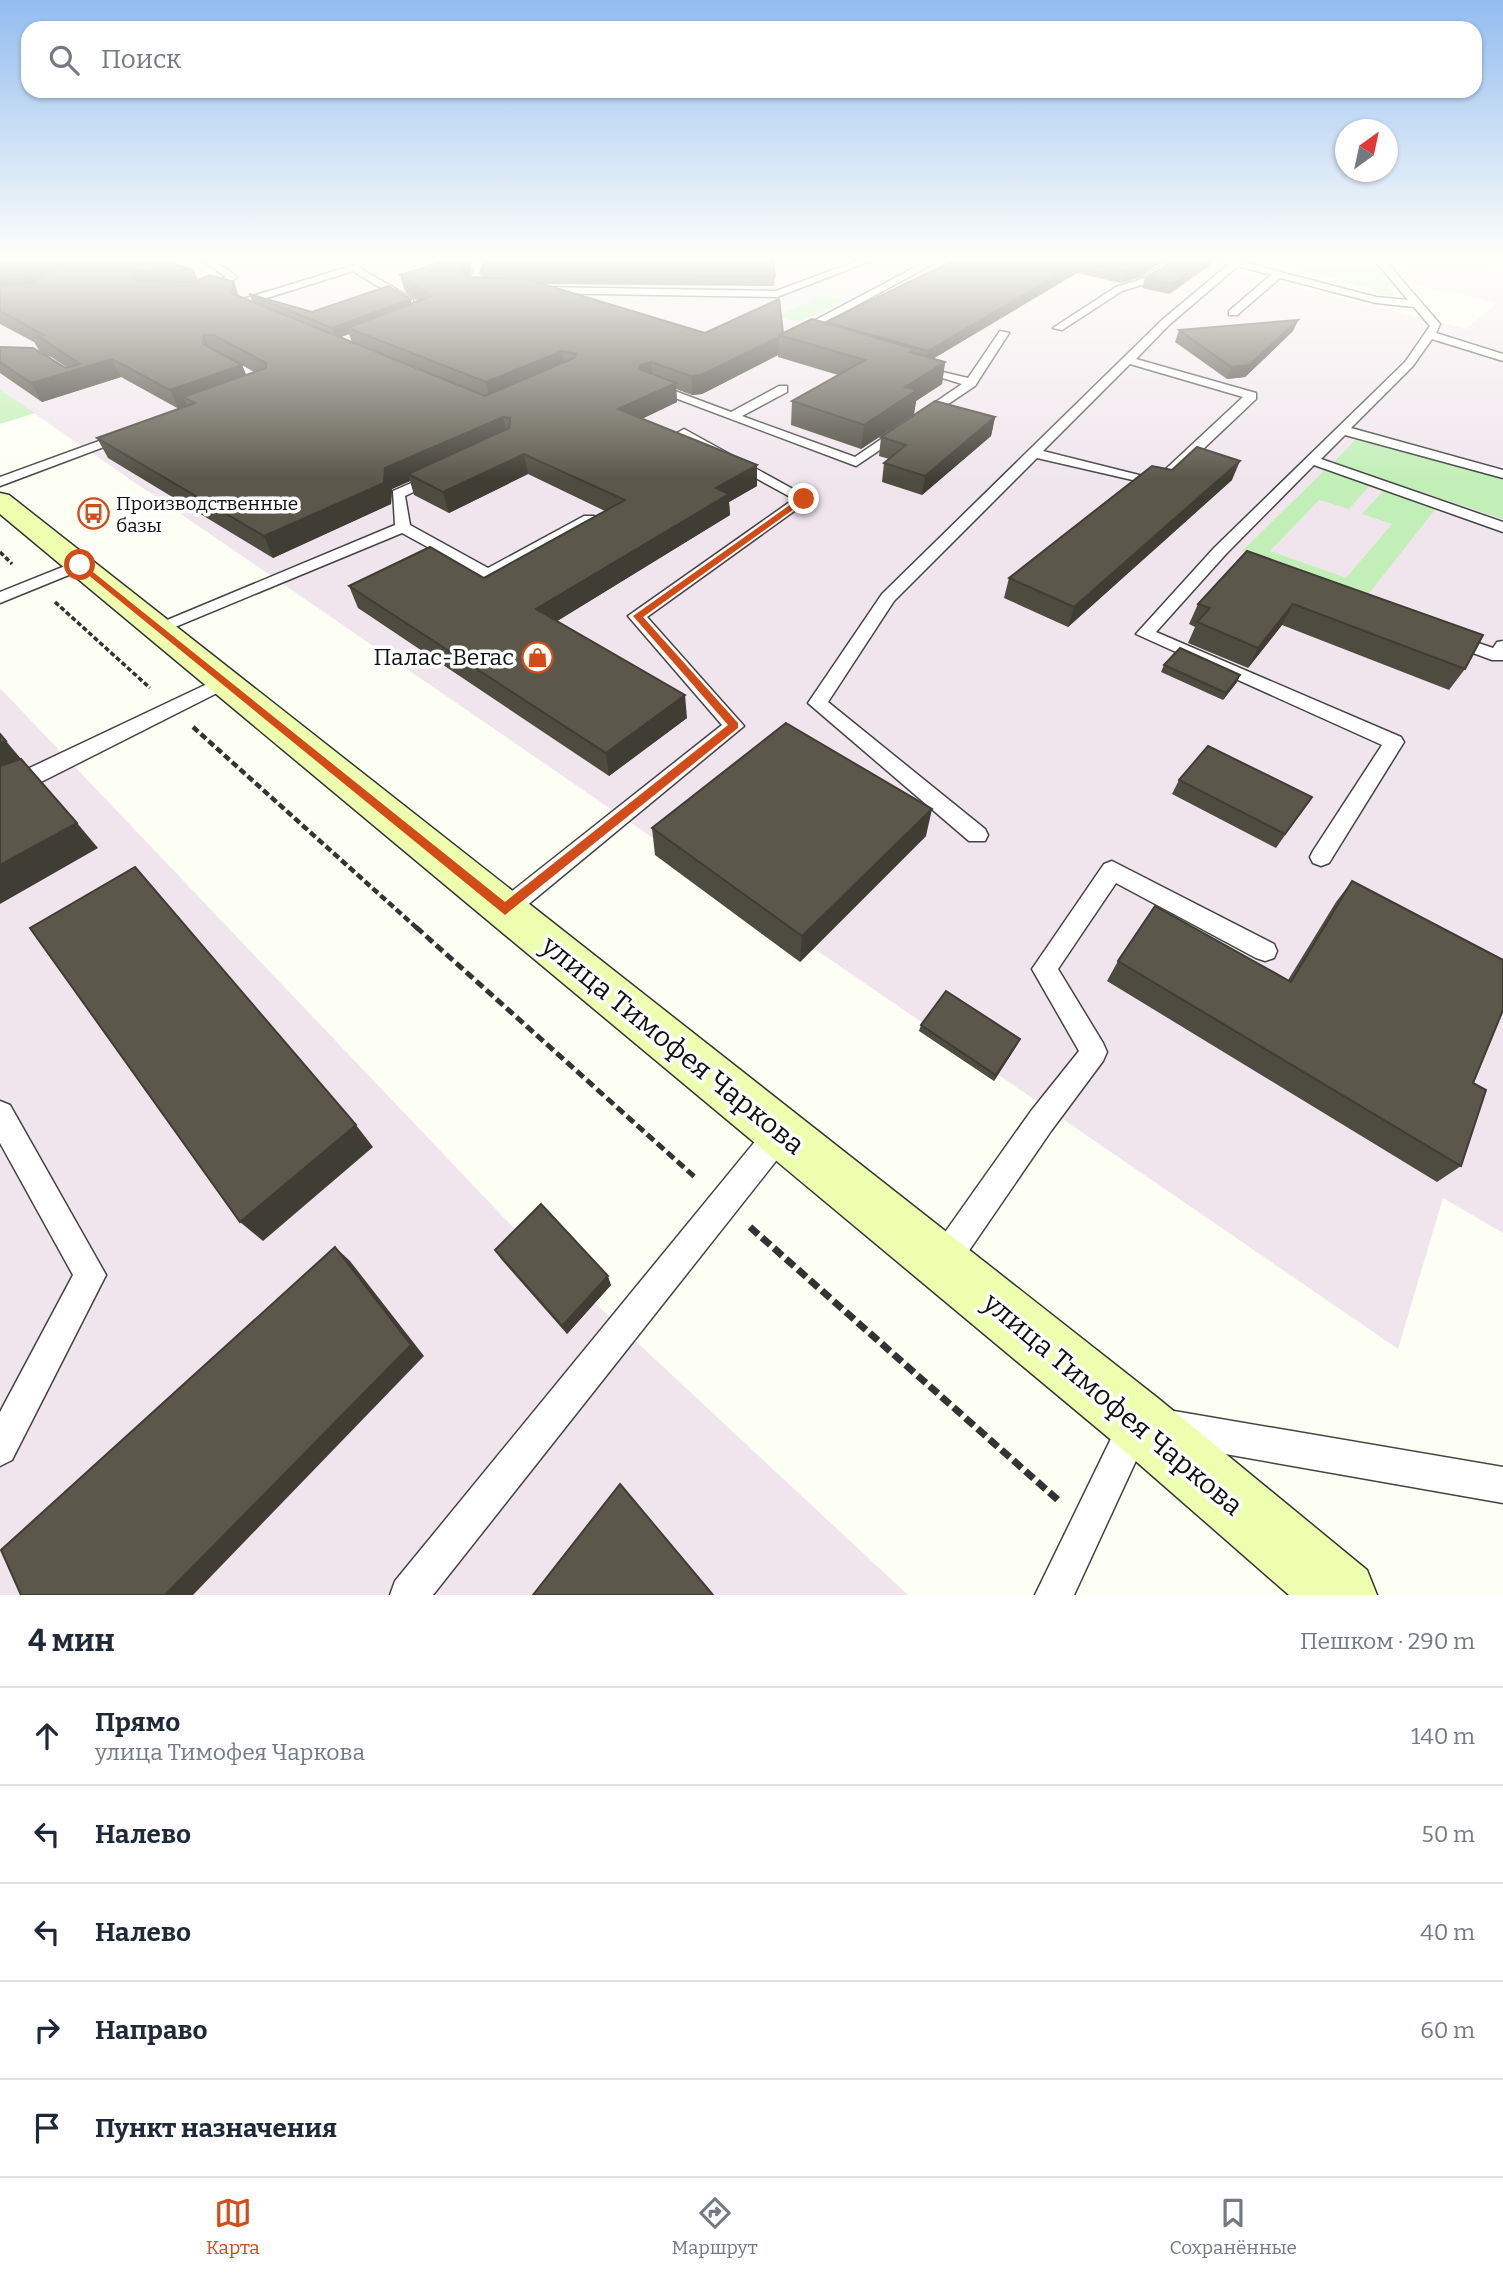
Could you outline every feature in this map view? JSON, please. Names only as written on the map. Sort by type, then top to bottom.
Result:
[{"type":"main road","name":"улица Тимофея Чаркова","points":[[0,500],[1137,1421],[1342,1595]]},
{"type":"lane","points":[[799,331],[811,335]]},
{"type":"lane","points":[[977,835],[817,704],[888,598],[1156,331]]},
{"type":"lane","points":[[1321,857],[1394,741],[1145,634],[1226,554],[1312,460],[1409,364],[1432,331]]},
{"type":"lane","points":[[648,386],[856,462],[971,383],[1004,333]]},
{"type":"lane","points":[[1430,335],[1503,358]]},
{"type":"lane","points":[[1034,453],[1158,484],[1252,396],[1128,359]]},
{"type":"lane","points":[[905,363],[971,383]]},
{"type":"lane","points":[[732,417],[783,389]]},
{"type":"lane","points":[[0,482],[142,430]]},
{"type":"lane","points":[[1343,430],[1503,474]]},
{"type":"lane","points":[[505,910],[734,726],[637,616],[804,499],[684,433]]},
{"type":"lane","points":[[1312,460],[1503,527]]},
{"type":"lane","points":[[403,527],[398,494],[446,471]]},
{"type":"lane","points":[[403,527],[488,575],[589,519]]},
{"type":"lane","points":[[157,628],[403,527]]},
{"type":"lane","points":[[0,598],[80,565]]},
{"type":"lane","points":[[1434,632],[1498,656],[1503,646]]},
{"type":"lane","points":[[0,790],[36,776],[224,682]]},
{"type":"lane","points":[[942,1263],[1041,1121],[1094,1052],[1044,969],[1112,870],[1265,951]]},
{"type":"lane","points":[[0,1115],[90,1275],[0,1448]]},
{"type":"lane","points":[[409,1595],[781,1132]]},
{"type":"lane","points":[[1054,1595],[1137,1421],[1503,1485]]},
{"type":"path","points":[[0,552],[724,1204],[1087,1526]]},
{"type":"shaded area","points":[[0,331],[1503,331],[1503,1233],[1443,1198],[1398,1349],[0,390]]},
{"type":"shaded area","points":[[0,688],[510,1224],[908,1595],[0,1595]]},
{"type":"green space","points":[[0,390],[35,413],[0,424]]},
{"type":"green space","points":[[1358,437],[1503,478],[1503,519],[1333,463]]},
{"type":"green space","points":[[1325,470],[1371,484],[1349,509],[1319,500],[1270,551],[1346,578],[1392,524],[1362,514],[1385,489],[1438,506],[1366,597],[1242,551]]},
{"type":"building","points":[[37,331],[326,331],[485,396],[574,358],[576,354],[562,351],[486,382],[357,331],[783,333],[701,375],[691,376],[651,362],[640,365],[639,369],[676,383],[618,409],[757,465],[716,488],[729,494],[536,609],[685,695],[606,753],[349,586],[430,547],[484,578],[625,500],[524,454],[443,492],[408,474],[509,428],[510,418],[503,417],[385,468],[384,483],[264,536],[97,438],[195,403],[183,397],[266,368],[266,363],[214,335],[204,335],[203,344],[242,365],[170,390],[112,359],[31,383],[0,362],[0,347],[33,348],[66,368],[80,364],[41,338],[32,338],[44,335]]},
{"type":"building","points":[[786,331],[855,331],[915,349],[910,352],[945,362],[905,387],[917,390],[864,425],[792,401],[865,360],[779,335]]},
{"type":"building","points":[[859,331],[961,331],[928,351]]},
{"type":"building","points":[[1181,331],[1286,331],[1249,365],[1231,367]]},
{"type":"building","points":[[935,401],[995,417],[925,476],[884,463],[906,445],[881,437]]},
{"type":"building","points":[[1197,447],[1240,461],[1074,607],[1009,578],[1152,466],[1172,470]]},
{"type":"building","points":[[1247,551],[1483,635],[1465,669],[1293,604],[1258,648],[1197,622],[1210,608],[1198,604]]},
{"type":"building","points":[[1180,648],[1240,675],[1226,693],[1164,665]]},
{"type":"building","points":[[786,723],[932,809],[802,936],[652,828]]},
{"type":"building","points":[[1208,746],[1312,797],[1285,834],[1179,780]]},
{"type":"building","points":[[21,759],[77,823],[0,865],[0,766]]},
{"type":"building","points":[[135,867],[356,1125],[240,1222],[30,928]]},
{"type":"building","points":[[1352,881],[1503,960],[1503,1010],[1473,1083],[1486,1090],[1461,1166],[1118,961],[1155,906],[1291,982]]},
{"type":"building","points":[[946,991],[1020,1039],[996,1075],[921,1025]]},
{"type":"building","points":[[541,1204],[608,1276],[562,1326],[495,1250]]},
{"type":"building","points":[[335,1247],[411,1345],[165,1595],[21,1595],[1,1550]]},
{"type":"building","points":[[620,1484],[713,1595],[533,1595]]},
{"type":"place","name":"Производственные базы","points":[[93,514]]},
{"type":"place","name":"Палас-Вегас","points":[[537,657]]},
{"type":"route","points":[[80,565],[505,910],[734,726],[637,616],[804,499]]}]
